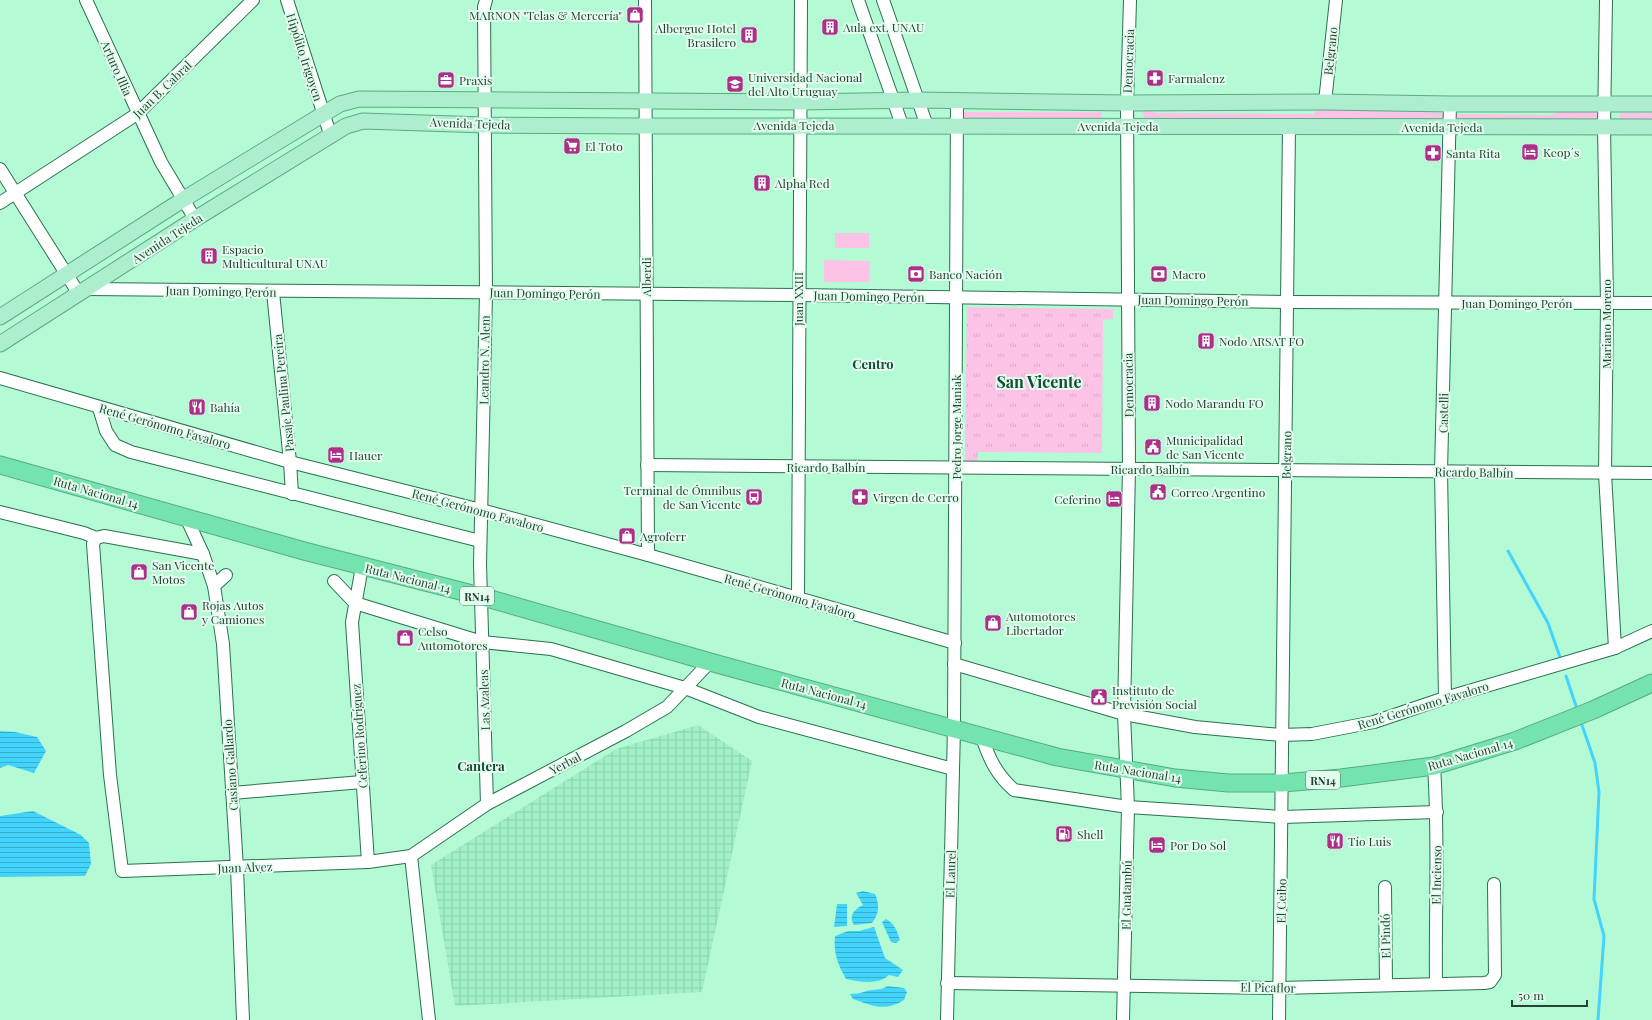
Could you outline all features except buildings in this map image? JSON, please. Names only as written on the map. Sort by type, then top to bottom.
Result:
[{"type":"highway","name":"Ruta Nacional 14","points":[[0,465],[362,567],[480,596],[710,662],[954,728],[982,737],[1057,757],[1126,770],[1228,783],[1283,783],[1341,778],[1434,766],[1515,741],[1652,683]]},
{"type":"main road","name":"Avenida Tejeda","points":[[0,316],[184,199],[323,114],[340,104],[359,99],[486,101],[801,102],[956,100],[1127,103],[1325,102],[1450,104],[1652,104]]},
{"type":"main road","name":"Avenida Tejeda","points":[[0,344],[196,219],[331,137],[346,126],[362,121],[485,125],[645,126],[902,125],[1652,127]]},
{"type":"street","name":"Arturo Illia","points":[[86,0],[137,114],[161,162],[196,219]]},
{"type":"street","name":"Juan B. Cabral","points":[[0,203],[137,114],[253,0]]},
{"type":"street","name":"Hipólito Irigoyen","points":[[287,0],[331,137]]},
{"type":"street","points":[[486,0],[484,7],[486,101]]},
{"type":"street","name":"Alberdi","points":[[645,0],[648,555]]},
{"type":"street","name":"Juan XXIII","points":[[798,598],[797,468],[801,0]]},
{"type":"street","points":[[858,0],[902,125]]},
{"type":"street","points":[[883,0],[927,126]]},
{"type":"street","name":"Democracia","points":[[1126,770],[1124,714],[1129,469],[1127,103],[1130,0]]},
{"type":"street","name":"Belgrano","points":[[1325,102],[1336,0]]},
{"type":"street","name":"Mariano Moreno","points":[[1606,0],[1604,104],[1607,303],[1605,474],[1615,648]]},
{"type":"street","name":"Pedro Jorge Maniak","points":[[954,728],[956,100]]},
{"type":"street","name":"Leandro N. Alem","points":[[480,596],[486,293],[486,101]]},
{"type":"street","name":"Castelli","points":[[1445,698],[1441,471],[1450,104]]},
{"type":"street","name":"Belgrano","points":[[1283,783],[1281,734],[1286,470],[1289,126]]},
{"type":"street","points":[[0,169],[66,274],[83,292]]},
{"type":"street","name":"Juan Domingo Perón","points":[[83,292],[798,295],[1287,302],[1652,303]]},
{"type":"street","name":"Pasaje Paulina Pereira","points":[[273,292],[292,494]]},
{"type":"street","name":"René Gerónomo Favaloro","points":[[0,378],[99,408],[290,462],[481,510],[648,555],[954,643]]},
{"type":"street","points":[[99,408],[109,436],[115,445],[126,450],[193,469],[480,541]]},
{"type":"street","name":"Ricardo Balbín","points":[[647,465],[797,468],[1441,471],[1605,474],[1652,473]]},
{"type":"street","points":[[0,512],[84,532],[96,538],[104,536],[203,554]]},
{"type":"street","name":"Casiano Gallardo","points":[[186,517],[203,554],[214,586],[223,644],[238,868],[243,1020]]},
{"type":"street","name":"Juan Alvez","points":[[96,538],[93,544],[109,760],[122,871],[238,868],[368,862]]},
{"type":"street","name":"Ceferino Rodríguez","points":[[362,567],[352,622],[368,862]]},
{"type":"street","points":[[214,586],[226,575]]},
{"type":"street","points":[[334,581],[355,603],[482,642],[551,649],[685,688],[759,717],[953,769]]},
{"type":"street","name":"Las Azaleas","points":[[480,596],[487,804]]},
{"type":"street","name":"René Gerónomo Favaloro","points":[[954,664],[1124,714],[1195,727],[1281,734],[1312,734],[1374,722],[1445,698],[1615,648],[1652,631]]},
{"type":"street","name":"Yerbal","points":[[412,856],[487,804],[626,732],[667,707],[710,662]]},
{"type":"street","name":"El Laurel","points":[[947,1020],[954,728]]},
{"type":"street","points":[[982,737],[989,760],[1001,779],[1014,790],[1128,807],[1282,817],[1437,812]]},
{"type":"street","name":"El Incienso","points":[[1434,766],[1437,812],[1435,906],[1436,984]]},
{"type":"street","name":"El Guatambú","points":[[1123,1020],[1128,807],[1126,770]]},
{"type":"street","points":[[232,794],[362,782]]},
{"type":"street","name":"El Ceibo","points":[[1279,1020],[1283,783]]},
{"type":"street","points":[[368,862],[412,856],[429,1020]]},
{"type":"street","name":"El Picaflor","points":[[947,983],[1279,988],[1490,982],[1495,975],[1494,884]]},
{"type":"street","name":"El Pindó","points":[[1385,888],[1386,985]]},
{"type":"shaded area","points":[[698,725],[752,761],[702,992],[455,1006],[431,865],[616,749]]},
{"type":"green space","points":[[1319,108],[1441,113],[1444,115],[1444,118],[1440,122],[1148,120],[1144,117],[1142,112],[1147,109],[1156,113],[1313,114]]},
{"type":"green space","points":[[962,112],[1101,112],[1102,116],[1101,120],[963,119]]},
{"type":"green space","points":[[1558,112],[1598,112],[1599,117],[1597,122],[1456,123],[1456,114],[1551,115]]},
{"type":"green space","points":[[1620,113],[1652,113],[1652,122],[1620,122]]},
{"type":"green space","points":[[835,233],[869,233],[869,248],[835,248]]},
{"type":"green space","points":[[824,260],[870,261],[869,282],[824,282]]},
{"type":"green space","points":[[967,307],[1113,309],[1113,319],[1103,320],[1102,453],[978,452],[977,463],[965,463]]},
{"type":"water","points":[[0,731],[15,732],[37,737],[46,751],[34,773],[8,765],[0,768]]},
{"type":"water","points":[[33,811],[81,835],[89,843],[91,864],[85,876],[0,877],[0,816]]},
{"type":"water","points":[[863,891],[875,894],[878,902],[877,913],[872,923],[854,925],[852,915],[857,908],[863,905],[856,893]]},
{"type":"water","points":[[837,904],[847,904],[847,926],[834,927]]},
{"type":"water","points":[[886,919],[894,925],[897,931],[900,940],[896,943],[891,942],[882,922]]},
{"type":"water","points":[[874,927],[885,958],[903,970],[898,977],[889,975],[880,980],[869,982],[846,979],[837,958],[835,936],[848,931],[859,931]]},
{"type":"water","points":[[888,986],[904,988],[907,992],[904,1000],[891,1006],[879,1007],[853,999],[850,994],[857,994]]},
{"type":"waterway","points":[[1508,551],[1548,623],[1561,660]]},
{"type":"waterway","points":[[1566,676],[1576,706]]},
{"type":"waterway","points":[[1582,725],[1595,763],[1599,792],[1594,899],[1604,936],[1598,1020]]},
{"type":"place","name":"MARNON \"Telas & Mercería\"","points":[[635,15]]},
{"type":"place","name":"Aula ext. UNAU","points":[[830,27]]},
{"type":"place","name":"Albergue Hotel Brasilero","points":[[749,35]]},
{"type":"place","name":"Farmalenz","points":[[1155,78]]},
{"type":"place","name":"Praxis","points":[[446,80]]},
{"type":"place","name":"Universidad Nacional del Alto Uruguay","points":[[735,84]]},
{"type":"place","name":"El Toto","points":[[572,146]]},
{"type":"place","name":"Keop´s","points":[[1530,152]]},
{"type":"place","name":"Santa Rita","points":[[1433,153]]},
{"type":"place","name":"Alpha Red","points":[[762,183]]},
{"type":"place","name":"Espacio Multicultural UNAU","points":[[209,256]]},
{"type":"place","name":"Banco Nación","points":[[916,274]]},
{"type":"place","name":"Macro","points":[[1159,274]]},
{"type":"place","name":"Nodo ARSAT FO","points":[[1206,341]]},
{"type":"place","name":"Nodo Marandu FO","points":[[1152,403]]},
{"type":"place","name":"Bahía","points":[[197,407]]},
{"type":"place","name":"Municipalidad de San Vicente","points":[[1153,447]]},
{"type":"place","name":"Hauer","points":[[336,455]]},
{"type":"place","name":"Correo Argentino","points":[[1158,492]]},
{"type":"place","name":"Terminal de Ómnibus de San Vicente","points":[[754,497]]},
{"type":"place","name":"Virgen de Cerro","points":[[860,497]]},
{"type":"place","name":"Ceferino","points":[[1114,499]]},
{"type":"place","name":"Agroferr","points":[[627,536]]},
{"type":"place","name":"San Vicente Motos","points":[[139,572]]},
{"type":"place","name":"Rojas Autos y Camiones","points":[[189,612]]},
{"type":"place","name":"Automotores Libertador","points":[[993,623]]},
{"type":"place","name":"Celso Automotores","points":[[405,638]]},
{"type":"place","name":"Instituto de Previsión Social","points":[[1099,697]]},
{"type":"place","name":"Shell","points":[[1064,834]]},
{"type":"place","name":"Tío Luis","points":[[1335,841]]},
{"type":"place","name":"Por Do Sol","points":[[1157,845]]},
{"type":"district","name":"Centro","points":[[873,363]]},
{"type":"district","name":"San Vicente","points":[[1039,381]]},
{"type":"district","name":"Cantera","points":[[481,765]]}]
